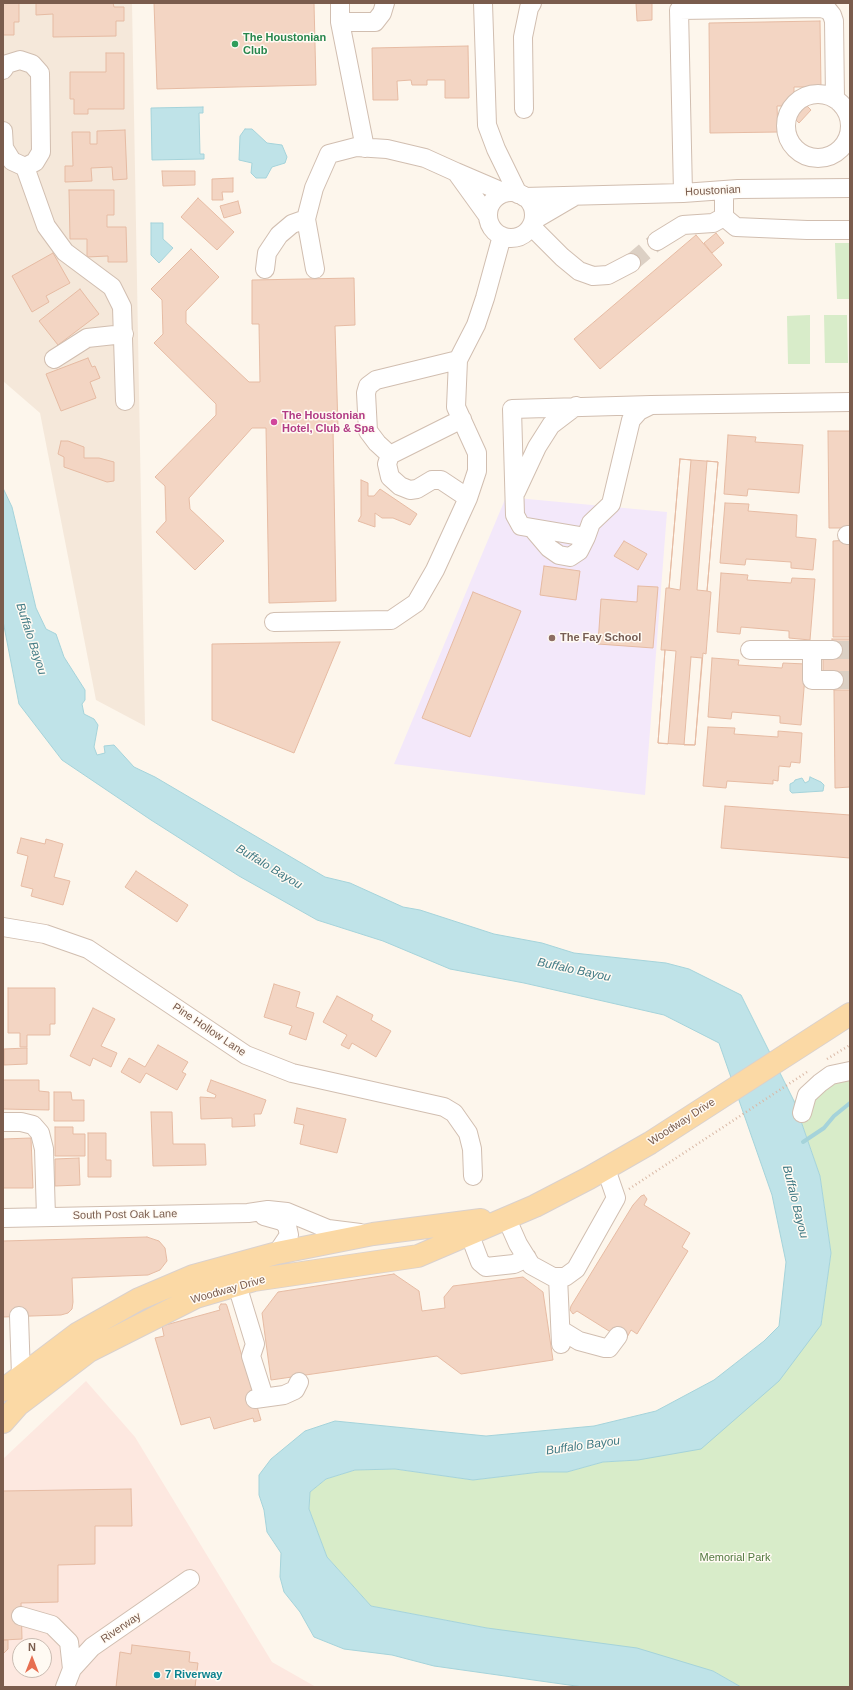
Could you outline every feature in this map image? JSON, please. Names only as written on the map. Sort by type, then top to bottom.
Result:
[{"type":"main road","name":"Woodway Drive","points":[[3,1422],[18,1405],[83,1343],[139,1299],[193,1276],[234,1275],[254,1280],[418,1256],[534,1206],[606,1169],[650,1143],[850,1014]]},
{"type":"main road","name":"Woodway Drive","points":[[234,1275],[277,1253],[373,1234],[506,1217]]},
{"type":"main road","name":"Woodway Drive","points":[[3,1390],[21,1376],[83,1343]]},
{"type":"street","points":[[340,3],[340,22],[364,148]]},
{"type":"street","points":[[340,22],[375,22],[382,13],[384,3]]},
{"type":"street","points":[[483,3],[487,125],[516,194]]},
{"type":"street","points":[[524,109],[522,37],[529,8],[532,3]]},
{"type":"street","points":[[682,193],[679,10],[825,8],[830,12],[833,18],[842,46],[835,99]]},
{"type":"street","points":[[3,70],[7,64],[20,60],[32,64],[40,73],[41,152],[35,162],[25,167]]},
{"type":"street","points":[[3,131],[4,148],[12,161],[25,167],[46,226],[65,252],[112,287],[122,308],[126,401]]},
{"type":"street","points":[[315,269],[306,219],[314,188],[329,154],[356,147],[387,149],[425,158],[456,172],[516,194],[531,204],[534,212],[532,223],[520,236],[512,238],[502,236],[492,229],[487,215],[456,172]]},
{"type":"street","name":"Houstonian","points":[[516,194],[576,196],[682,193],[724,190],[850,188]]},
{"type":"street","points":[[724,190],[724,217]]},
{"type":"street","points":[[487,215],[493,201],[516,194]]},
{"type":"street","name":"Houstonian","points":[[532,223],[576,196]]},
{"type":"street","points":[[724,217],[736,227],[850,230]]},
{"type":"street","points":[[657,241],[683,225],[713,223],[724,217]]},
{"type":"street","points":[[265,269],[267,253],[279,235],[292,224],[306,219]]},
{"type":"street","points":[[532,223],[562,257],[580,272],[593,276],[608,275],[631,263]]},
{"type":"street","points":[[274,622],[391,620],[416,603],[435,570],[468,498],[477,471],[477,453],[456,407],[458,360],[476,325],[502,236]]},
{"type":"street","points":[[54,359],[87,338],[124,334]]},
{"type":"street","points":[[390,455],[376,443],[368,431],[366,393],[368,386],[376,380],[458,360]]},
{"type":"street","points":[[650,405],[639,410],[632,420],[612,504],[591,523],[586,537],[521,526],[515,515],[512,409],[576,406],[850,402]]},
{"type":"street","points":[[515,494],[537,447],[551,425],[576,406]]},
{"type":"street","points":[[462,419],[390,455],[386,464],[390,477],[400,486],[410,490],[417,489],[432,480],[441,480],[468,498]]},
{"type":"street","points":[[750,650],[833,650]]},
{"type":"street","points":[[812,650],[812,680],[834,680]]},
{"type":"street","name":"Pine Hollow Lane","points":[[3,927],[45,934],[88,949],[246,1056],[292,1073],[444,1107],[454,1113],[468,1133],[472,1149],[473,1176]]},
{"type":"street","points":[[802,1113],[807,1095],[820,1083],[831,1075],[850,1071]]},
{"type":"street","points":[[3,1122],[22,1122],[33,1125],[40,1133],[44,1149],[46,1217]]},
{"type":"street","points":[[506,1217],[518,1244],[531,1265],[553,1277],[565,1277],[576,1269],[616,1198],[606,1169]]},
{"type":"street","name":"South Post Oak Lane","points":[[3,1218],[248,1212],[268,1210],[287,1212],[328,1229],[373,1234]]},
{"type":"street","name":"South Post Oak Lane","points":[[248,1212],[282,1221],[287,1226],[289,1235],[277,1253]]},
{"type":"street","points":[[469,1233],[480,1262],[486,1267],[514,1264],[527,1258]]},
{"type":"street","points":[[234,1275],[255,1344],[252,1356],[259,1398],[284,1395],[296,1390],[299,1382]]},
{"type":"street","points":[[558,1277],[561,1337],[609,1348],[618,1336]]},
{"type":"street","points":[[19,1316],[21,1376]]},
{"type":"street","name":"Riverway","points":[[65,1687],[72,1668],[92,1647],[190,1579]]},
{"type":"street","points":[[21,1616],[52,1625],[69,1642],[72,1668]]},
{"type":"path","points":[[826,1060],[850,1045]]},
{"type":"path","points":[[616,1198],[813,1068]]},
{"type":"shaded area","points":[[3,3],[132,3],[145,726],[96,700],[40,413],[3,381]]},
{"type":"shaded area","name":"The Fay School","points":[[506,497],[667,512],[645,795],[394,764]]},
{"type":"shaded area","points":[[86,1381],[135,1437],[272,1662],[316,1687],[3,1687],[3,1459]]},
{"type":"green space","points":[[835,243],[850,243],[850,299],[837,299]]},
{"type":"green space","points":[[810,315],[810,364],[788,364],[787,316]]},
{"type":"green space","points":[[824,315],[847,315],[848,363],[825,363]]},
{"type":"green space","name":"Memorial Park","points":[[850,1062],[850,1687],[741,1687],[713,1671],[371,1606],[327,1557],[309,1509],[310,1492],[326,1479],[355,1470],[395,1469],[473,1480],[540,1472],[567,1472],[603,1462],[638,1460],[821,1325],[831,1253],[820,1176],[794,1101]]},
{"type":"water","points":[[203,107],[203,113],[199,113],[200,154],[204,154],[204,159],[152,160],[151,108]]},
{"type":"water","points":[[245,129],[252,129],[267,143],[282,145],[287,157],[285,163],[272,167],[266,178],[256,178],[251,173],[252,163],[239,160],[240,136]]},
{"type":"water","points":[[151,223],[163,223],[163,239],[173,248],[159,263],[151,255]]},
{"type":"water","name":"Buffalo Bayou","points":[[3,488],[12,507],[36,608],[46,629],[56,634],[64,657],[85,690],[85,700],[82,704],[84,714],[94,719],[98,725],[94,747],[97,755],[105,753],[104,746],[114,745],[134,767],[155,777],[325,877],[350,883],[403,907],[420,910],[494,934],[542,943],[574,953],[666,963],[689,969],[741,995],[794,1101],[820,1176],[831,1253],[821,1325],[779,1381],[701,1449],[638,1460],[603,1462],[567,1472],[540,1472],[473,1480],[395,1469],[355,1470],[326,1479],[310,1492],[309,1509],[327,1557],[371,1606],[487,1628],[637,1648],[713,1671],[741,1687],[583,1687],[434,1666],[392,1655],[344,1649],[314,1637],[300,1612],[284,1592],[280,1577],[281,1553],[267,1532],[264,1510],[259,1495],[259,1475],[271,1459],[305,1431],[335,1421],[486,1436],[594,1426],[656,1411],[714,1380],[764,1341],[779,1326],[786,1262],[772,1195],[719,1043],[664,1015],[524,983],[450,969],[383,941],[317,920],[239,876],[151,820],[62,760],[19,704],[3,621]]},
{"type":"water","points":[[810,777],[824,785],[823,791],[792,793],[790,791],[790,784],[795,780],[802,778],[805,783],[809,781]]},
{"type":"building","points":[[3,3],[19,3],[19,22],[14,22],[14,35],[3,35]]},
{"type":"building","points":[[36,3],[113,3],[114,7],[124,7],[124,21],[116,21],[116,36],[53,37],[53,14],[36,15]]},
{"type":"building","name":"The Houstonian Club","points":[[154,3],[314,3],[316,85],[157,89]]},
{"type":"building","points":[[636,3],[652,3],[652,20],[637,21]]},
{"type":"building","points":[[820,21],[821,87],[794,87],[794,93],[782,106],[777,106],[778,132],[710,133],[709,23]]},
{"type":"building","points":[[468,46],[469,98],[445,98],[445,80],[427,80],[427,85],[412,85],[411,80],[397,81],[398,100],[373,100],[372,48]]},
{"type":"building","points":[[106,53],[124,53],[124,109],[88,109],[88,114],[74,114],[74,99],[70,99],[70,72],[106,72]]},
{"type":"building","points":[[794,93],[811,110],[799,123],[782,106]]},
{"type":"building","points":[[125,130],[127,179],[113,180],[112,167],[91,168],[92,181],[65,182],[65,166],[73,166],[72,132],[90,132],[90,144],[97,144],[97,131]]},
{"type":"building","points":[[162,171],[195,171],[195,185],[163,186]]},
{"type":"building","points":[[233,178],[233,192],[222,192],[223,200],[212,200],[212,179]]},
{"type":"building","points":[[69,190],[114,190],[114,215],[107,215],[107,227],[126,227],[127,262],[108,262],[108,256],[87,257],[87,239],[70,239]]},
{"type":"building","points":[[198,198],[234,232],[217,250],[181,217]]},
{"type":"building","points":[[238,201],[241,213],[224,218],[220,206]]},
{"type":"building","points":[[716,233],[724,243],[712,253],[704,243]]},
{"type":"building","points":[[696,235],[722,265],[600,369],[574,339]]},
{"type":"building","name":"The Houstonian Hotel, Club & Spa","points":[[191,249],[219,277],[186,311],[186,323],[249,382],[260,382],[259,324],[252,324],[252,280],[354,278],[355,325],[335,326],[338,428],[333,428],[336,601],[269,603],[266,428],[252,428],[189,498],[190,509],[224,541],[195,570],[156,532],[166,521],[165,486],[155,477],[216,415],[216,404],[154,343],[163,334],[162,300],[151,289]]},
{"type":"building","points":[[53,253],[70,283],[46,296],[49,302],[32,312],[12,276]]},
{"type":"building","points":[[80,289],[99,314],[58,345],[39,321]]},
{"type":"building","points":[[88,358],[92,367],[95,366],[100,378],[90,382],[96,398],[61,411],[46,374]]},
{"type":"building","points":[[828,431],[850,431],[850,528],[829,528]]},
{"type":"building","points":[[728,435],[756,437],[755,442],[803,445],[799,493],[748,489],[747,496],[724,494]]},
{"type":"building","points":[[61,441],[68,441],[84,447],[84,458],[99,458],[114,462],[114,481],[107,482],[64,467],[64,457],[58,454]]},
{"type":"building","points":[[680,459],[691,460],[680,590],[669,588]]},
{"type":"building","points":[[680,459],[718,462],[707,591],[711,592],[706,654],[703,653],[695,745],[658,743],[665,650],[661,650],[666,588],[669,588]]},
{"type":"building","points":[[707,461],[718,462],[707,591],[697,590]]},
{"type":"building","points":[[361,480],[368,483],[368,496],[374,496],[380,489],[417,514],[410,525],[393,518],[382,518],[375,513],[375,527],[358,521],[361,516]]},
{"type":"building","points":[[725,503],[749,504],[748,511],[797,515],[796,537],[816,539],[813,570],[791,568],[791,562],[746,559],[745,565],[720,563]]},
{"type":"building","points":[[850,540],[850,637],[833,637],[833,541]]},
{"type":"building","points":[[624,541],[647,554],[638,570],[614,556]]},
{"type":"building","points":[[544,566],[580,571],[576,600],[540,595]]},
{"type":"building","points":[[721,573],[748,575],[747,580],[791,583],[792,578],[815,579],[810,640],[789,638],[789,631],[741,627],[740,634],[717,632]]},
{"type":"building","points":[[638,586],[658,587],[653,648],[598,644],[601,599],[637,602]]},
{"type":"building","points":[[473,592],[521,611],[470,737],[422,718]]},
{"type":"building","points":[[832,639],[850,639],[850,688],[834,689],[823,672],[823,656],[833,656]]},
{"type":"building","points":[[340,642],[294,753],[212,720],[212,644]]},
{"type":"building","points":[[665,650],[676,651],[668,744],[658,743]]},
{"type":"building","points":[[691,657],[702,658],[695,745],[684,745]]},
{"type":"building","points":[[712,658],[739,660],[738,665],[782,668],[783,663],[806,664],[801,725],[780,723],[780,716],[732,712],[731,719],[708,717]]},
{"type":"building","points":[[834,690],[850,690],[850,787],[835,788]]},
{"type":"building","points":[[708,727],[735,728],[734,734],[778,737],[778,731],[802,733],[800,763],[791,762],[790,767],[779,766],[778,781],[773,780],[773,784],[727,781],[726,788],[703,786]]},
{"type":"building","points":[[725,806],[850,815],[850,858],[721,848]]},
{"type":"building","points":[[21,838],[45,844],[46,839],[63,844],[54,877],[70,881],[63,905],[31,896],[33,889],[21,886],[28,856],[17,853]]},
{"type":"building","points":[[136,871],[188,905],[177,922],[125,887]]},
{"type":"building","points":[[274,984],[300,992],[296,1007],[314,1013],[306,1040],[289,1034],[292,1026],[264,1017]]},
{"type":"building","points":[[8,988],[55,988],[55,1024],[50,1024],[50,1035],[27,1035],[27,1047],[20,1047],[20,1033],[8,1033]]},
{"type":"building","points":[[337,996],[373,1015],[371,1020],[391,1031],[376,1057],[352,1043],[349,1049],[341,1045],[347,1035],[323,1022]]},
{"type":"building","points":[[93,1008],[115,1019],[101,1046],[117,1053],[111,1067],[93,1058],[90,1066],[70,1056]]},
{"type":"building","points":[[158,1045],[188,1062],[182,1072],[186,1074],[177,1090],[146,1073],[140,1083],[121,1072],[129,1058],[145,1067]]},
{"type":"building","points":[[27,1048],[27,1064],[4,1065],[4,1049]]},
{"type":"building","points":[[3,1080],[39,1080],[39,1091],[49,1092],[49,1110],[3,1109]]},
{"type":"building","points":[[211,1080],[266,1100],[261,1114],[254,1114],[255,1126],[232,1127],[232,1118],[201,1119],[200,1097],[215,1098],[216,1095],[207,1091]]},
{"type":"building","points":[[54,1092],[71,1092],[72,1100],[84,1100],[84,1121],[54,1121]]},
{"type":"building","points":[[297,1108],[346,1119],[337,1153],[300,1144],[304,1125],[294,1123]]},
{"type":"building","points":[[151,1112],[172,1112],[173,1144],[205,1144],[206,1165],[153,1166]]},
{"type":"building","points":[[55,1127],[73,1127],[73,1134],[85,1134],[85,1156],[55,1156]]},
{"type":"building","points":[[88,1133],[106,1133],[106,1160],[111,1160],[111,1177],[88,1177]]},
{"type":"building","points":[[31,1138],[33,1188],[3,1188],[3,1139]]},
{"type":"building","points":[[79,1158],[80,1185],[55,1186],[55,1159]]},
{"type":"building","points":[[644,1195],[647,1199],[644,1205],[690,1233],[682,1247],[688,1251],[637,1334],[631,1330],[625,1341],[577,1311],[573,1314],[570,1310],[571,1306],[633,1205],[641,1196]]},
{"type":"building","points":[[147,1237],[159,1241],[165,1248],[167,1261],[160,1270],[148,1275],[72,1278],[73,1302],[72,1309],[68,1313],[61,1315],[3,1317],[3,1241]]},
{"type":"building","points":[[394,1274],[419,1291],[422,1311],[445,1308],[444,1297],[453,1286],[523,1277],[543,1292],[553,1360],[461,1374],[437,1356],[271,1380],[262,1313],[278,1292]]},
{"type":"building","points":[[221,1304],[226,1304],[227,1306],[261,1420],[254,1422],[253,1418],[214,1429],[210,1417],[181,1425],[155,1338],[164,1336],[162,1326],[220,1310],[219,1307]]},
{"type":"building","points":[[131,1489],[132,1526],[95,1526],[95,1564],[58,1565],[58,1602],[21,1603],[22,1638],[3,1640],[3,1491]]},
{"type":"building","points":[[3,1640],[8,1640],[8,1649],[3,1654]]},
{"type":"building","name":"7 Riverway","points":[[132,1645],[190,1652],[189,1662],[198,1663],[195,1687],[116,1687],[120,1652],[131,1654]]},
{"type":"waterway","points":[[803,1142],[824,1128],[834,1116],[850,1103]]},
{"type":"tunnel","points":[[631,263],[657,241]]},
{"type":"tunnel","points":[[833,650],[850,650]]},
{"type":"tunnel","points":[[834,680],[850,680]]},
{"type":"place","name":"The Houstonian Club","points":[[235,44]]},
{"type":"place","name":"The Houstonian Hotel, Club & Spa","points":[[274,422]]},
{"type":"place","name":"The Fay School","points":[[552,638]]},
{"type":"place","name":"7 Riverway","points":[[157,1675]]}]
